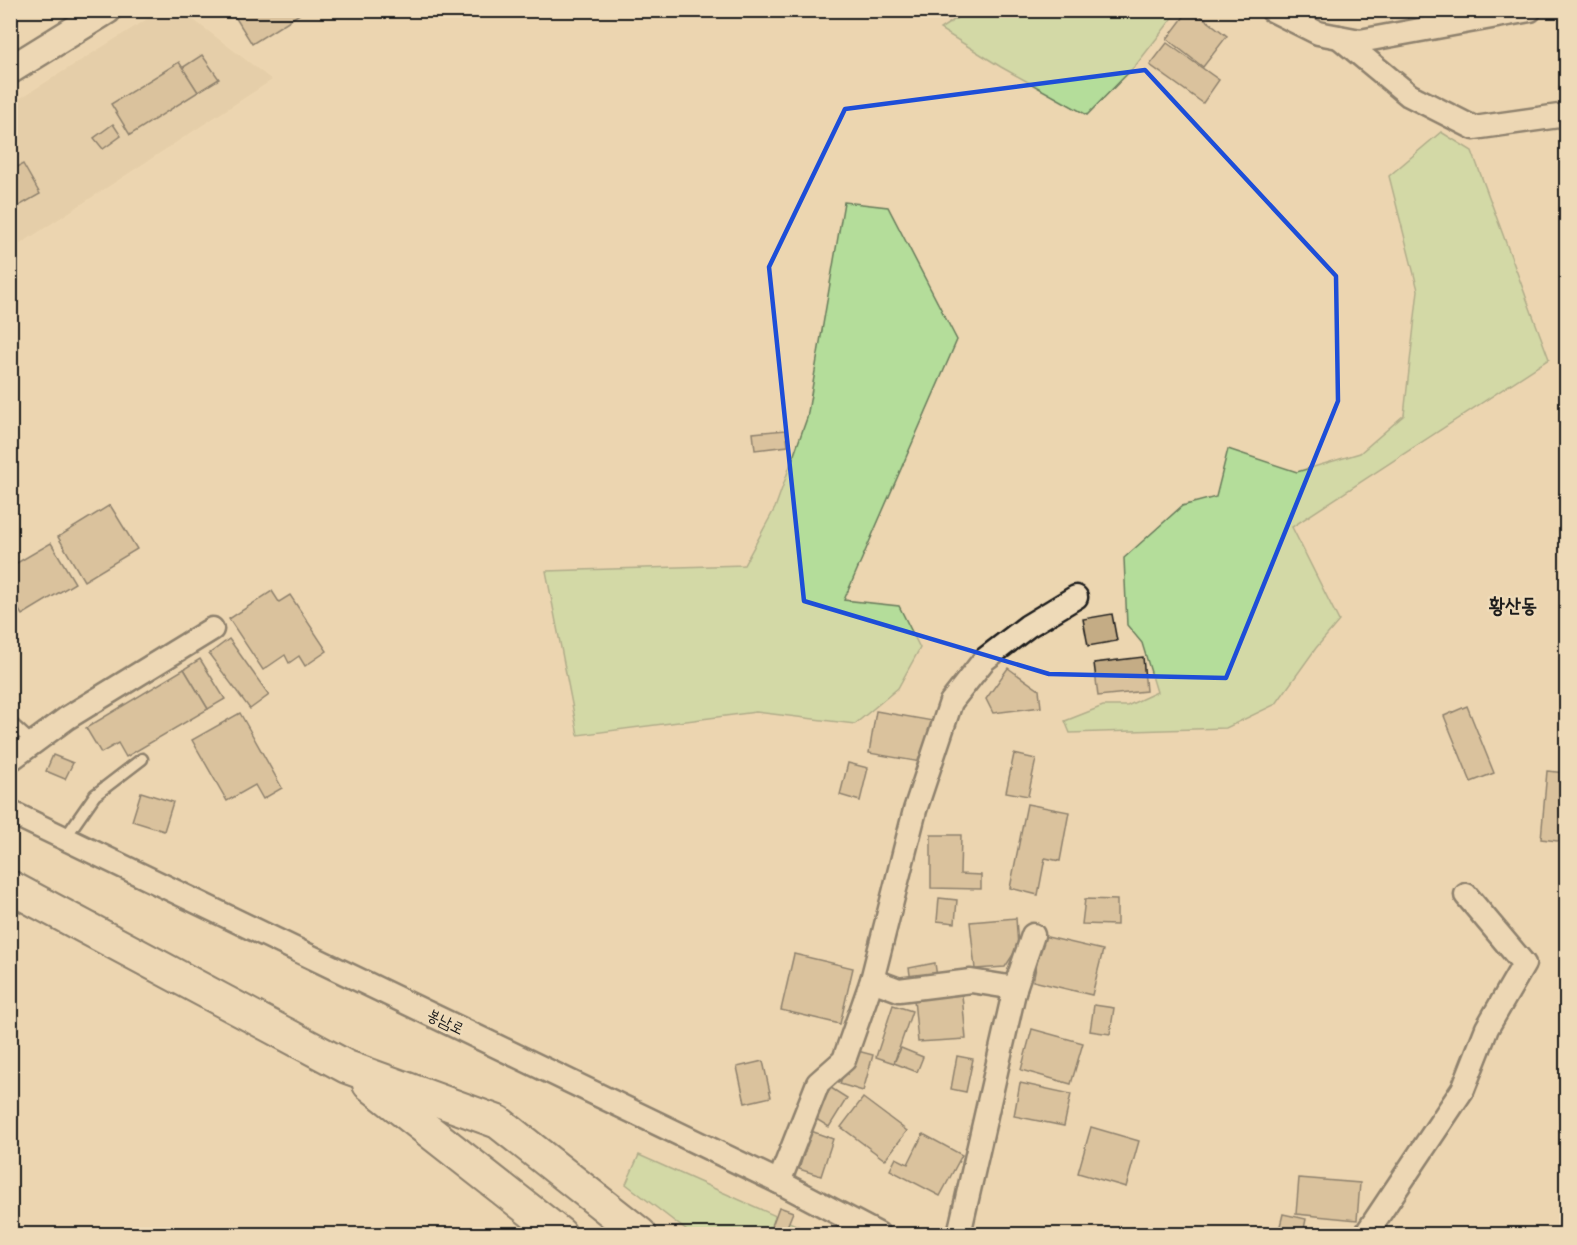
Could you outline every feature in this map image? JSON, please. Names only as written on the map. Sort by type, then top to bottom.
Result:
[{"type":"main road","points":[[10,887],[347,1067],[498,1122],[640,1234]]},
{"type":"main road","points":[[347,1067],[560,1234]]},
{"type":"street","points":[[10,70],[107,10]]},
{"type":"street","points":[[1272,10],[1318,33],[1360,41],[1530,10]]},
{"type":"street","points":[[1338,37],[1409,95],[1474,128],[1566,115]]},
{"type":"street","points":[[779,1182],[818,1083],[844,1060],[872,980],[915,810],[951,702],[984,660],[1028,626],[1076,597]]},
{"type":"street","points":[[10,760],[67,718],[212,629]]},
{"type":"street","name":"봉남로","points":[[10,812],[779,1182],[878,1234]]},
{"type":"street","points":[[1366,1234],[1463,1089],[1487,1028],[1524,964],[1466,895]]},
{"type":"street","points":[[959,1234],[1016,988],[1033,935]]},
{"type":"street","points":[[872,980],[898,990],[971,981],[1016,988]]},
{"type":"lane","points":[[10,722],[33,743]]},
{"type":"lane","points":[[65,838],[95,795],[142,759]]},
{"type":"highlighted area","points":[[1145,70],[1336,276],[1338,401],[1226,678],[1049,674],[804,601],[769,267],[845,109]]},
{"type":"shaded area","points":[[160,11],[182,11],[272,80],[11,250],[11,104]]},
{"type":"green space","points":[[968,11],[1178,11],[1136,65],[1087,115],[1001,67],[940,29]]},
{"type":"green space","points":[[1441,132],[1472,151],[1549,359],[1292,527],[1339,621],[1316,648],[1276,704],[1226,728],[1070,733],[1065,721],[1103,706],[1127,706],[1157,692],[1142,643],[1127,625],[1124,558],[1182,506],[1216,497],[1228,449],[1297,472],[1360,453],[1404,415],[1418,290],[1389,176]]},
{"type":"green space","points":[[844,202],[888,207],[957,340],[844,600],[899,606],[920,648],[898,688],[855,724],[756,712],[578,735],[546,571],[744,565],[775,508],[807,418]]},
{"type":"green space","points":[[639,1155],[816,1234],[691,1234],[626,1184]]},
{"type":"building","points":[[241,10],[306,10],[252,44],[234,15]]},
{"type":"building","points":[[1189,10],[1193,10],[1227,36],[1203,67],[1167,39]]},
{"type":"building","points":[[1405,10],[1428,10],[1429,16],[1409,22]]},
{"type":"building","points":[[1167,43],[1219,80],[1203,103],[1150,65]]},
{"type":"building","points":[[202,55],[219,79],[198,92],[182,68]]},
{"type":"building","points":[[179,62],[198,92],[130,135],[111,104]]},
{"type":"building","points":[[113,124],[121,136],[103,149],[94,138]]},
{"type":"building","points":[[23,164],[40,194],[10,211],[10,171]]},
{"type":"building","points":[[786,430],[788,446],[755,450],[753,433]]},
{"type":"building","points":[[110,505],[137,549],[84,581],[58,537]]},
{"type":"building","points":[[51,543],[75,583],[22,615],[10,596],[10,567]]},
{"type":"building","points":[[272,591],[279,602],[290,595],[327,651],[305,666],[299,656],[289,663],[285,655],[263,670],[229,619]]},
{"type":"building","points":[[1112,614],[1117,641],[1088,646],[1083,619]]},
{"type":"building","points":[[229,639],[269,695],[250,709],[209,654]]},
{"type":"building","points":[[1143,657],[1146,691],[1098,696],[1094,663]]},
{"type":"building","points":[[200,659],[225,699],[208,709],[184,669]]},
{"type":"building","points":[[1008,668],[1039,690],[1041,707],[993,713],[986,699]]},
{"type":"building","points":[[184,669],[208,709],[126,757],[118,743],[101,753],[86,728]]},
{"type":"building","points":[[1467,706],[1494,773],[1471,782],[1444,716]]},
{"type":"building","points":[[876,711],[933,721],[926,763],[869,753]]},
{"type":"building","points":[[240,713],[282,788],[263,799],[255,785],[227,801],[192,740]]},
{"type":"building","points":[[1014,754],[1036,759],[1028,796],[1006,792]]},
{"type":"building","points":[[53,755],[73,763],[65,779],[46,771]]},
{"type":"building","points":[[848,763],[868,768],[860,801],[840,795]]},
{"type":"building","points":[[1547,771],[1566,773],[1566,842],[1541,839]]},
{"type":"building","points":[[141,792],[173,802],[164,831],[132,821]]},
{"type":"building","points":[[1027,804],[1069,812],[1060,861],[1045,858],[1038,895],[1010,888]]},
{"type":"building","points":[[931,835],[961,835],[960,874],[981,875],[981,889],[931,888]]},
{"type":"building","points":[[939,898],[957,900],[955,923],[937,921]]},
{"type":"building","points":[[1085,899],[1117,900],[1117,925],[1082,924]]},
{"type":"building","points":[[1016,918],[1018,947],[1005,967],[975,969],[970,922]]},
{"type":"building","points":[[1043,936],[1103,950],[1092,995],[1033,981]]},
{"type":"building","points":[[794,954],[853,968],[840,1024],[781,1010]]},
{"type":"building","points":[[935,963],[937,977],[911,981],[909,968]]},
{"type":"building","points":[[962,995],[966,1039],[918,1042],[914,999]]},
{"type":"building","points":[[893,1005],[912,1011],[894,1063],[876,1057]]},
{"type":"building","points":[[1094,1005],[1114,1008],[1110,1034],[1090,1031]]},
{"type":"building","points":[[1032,1029],[1083,1043],[1071,1084],[1021,1070]]},
{"type":"building","points":[[901,1048],[923,1057],[917,1072],[894,1063]]},
{"type":"building","points":[[850,1049],[873,1055],[863,1091],[840,1084]]},
{"type":"building","points":[[957,1056],[973,1059],[966,1092],[951,1089]]},
{"type":"building","points":[[763,1061],[771,1097],[745,1103],[737,1067]]},
{"type":"building","points":[[1020,1083],[1071,1094],[1064,1126],[1014,1116]]},
{"type":"building","points":[[831,1088],[847,1098],[829,1127],[813,1117]]},
{"type":"building","points":[[863,1098],[907,1131],[885,1160],[841,1127]]},
{"type":"building","points":[[1091,1127],[1139,1141],[1126,1187],[1078,1173]]},
{"type":"building","points":[[811,1131],[833,1139],[821,1176],[799,1169]]},
{"type":"building","points":[[923,1134],[962,1155],[940,1196],[890,1170],[896,1158],[908,1164]]},
{"type":"building","points":[[1299,1178],[1360,1183],[1357,1220],[1296,1214]]},
{"type":"building","points":[[779,1207],[793,1212],[784,1234],[769,1234]]},
{"type":"building","points":[[1283,1214],[1306,1219],[1303,1234],[1278,1234]]},
{"type":"district","name":"황산동","points":[[1513,605]]}]
